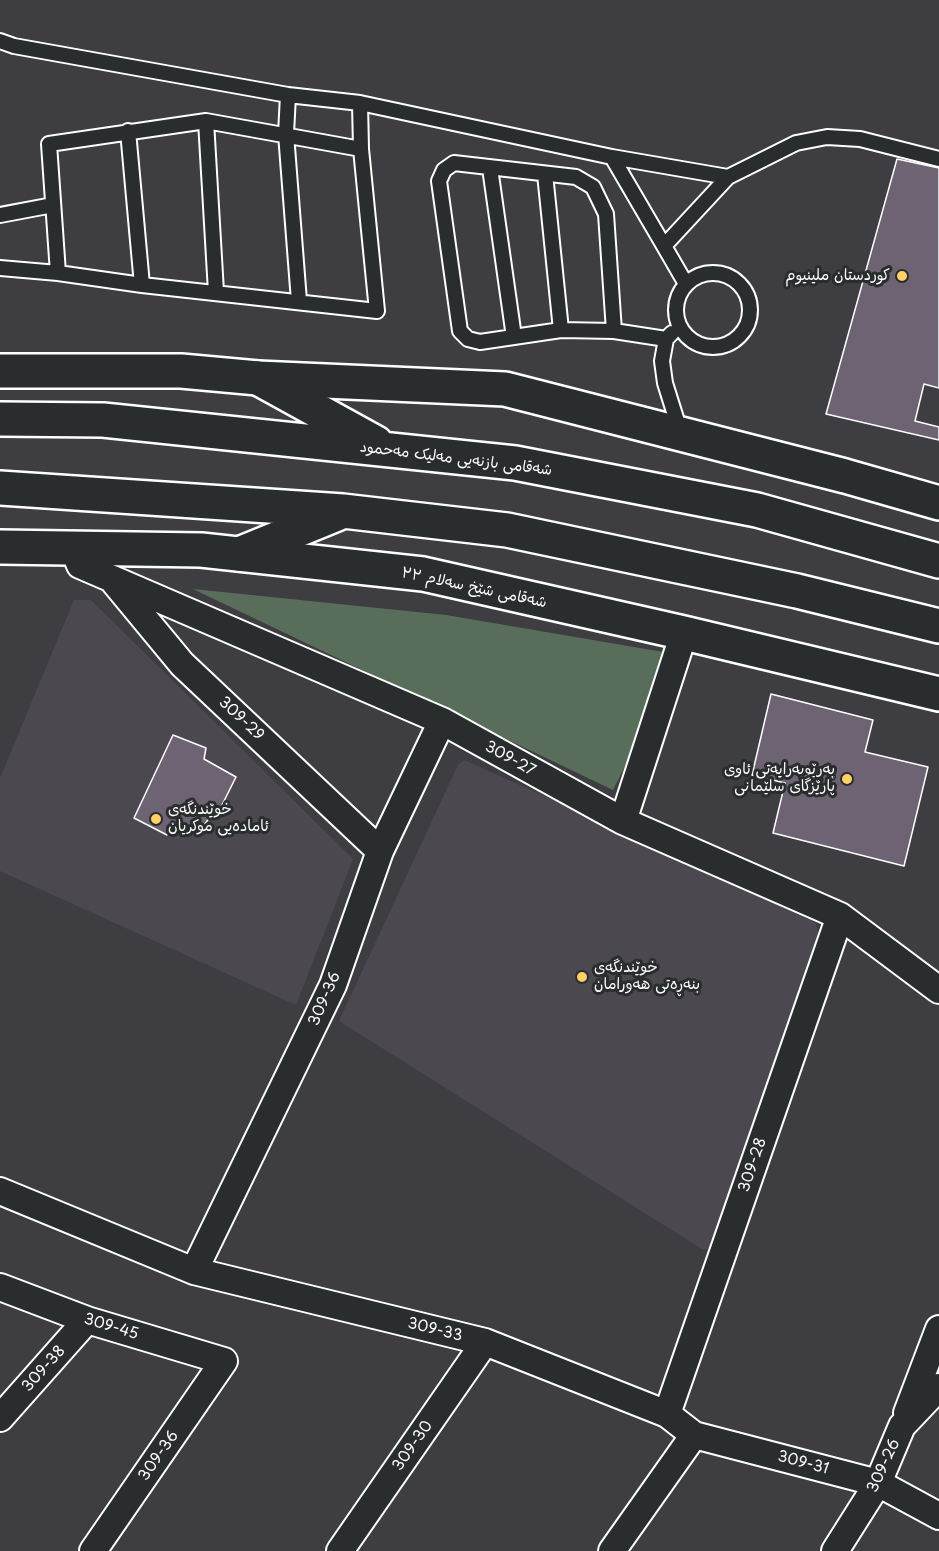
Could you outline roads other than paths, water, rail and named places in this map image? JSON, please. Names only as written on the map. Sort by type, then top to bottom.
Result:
[{"type":"main road","points":[[0,371],[181,371],[258,378],[505,389],[845,476],[939,503]]},
{"type":"main road","points":[[258,378],[388,450]]},
{"type":"main road","name":"شەقامی بازنەیی مەلیک مەحمود","points":[[0,418],[103,420],[514,463],[757,510],[939,561]]},
{"type":"main road","points":[[0,488],[343,511],[507,530],[798,591],[939,626]]},
{"type":"main road","points":[[239,554],[343,511]]},
{"type":"main road","name":"شەقامی شێخ سەلام ٣٣","points":[[0,547],[201,550],[423,574],[939,694]]},
{"type":"street","name":"309-27","points":[[73,549],[80,565],[442,721],[623,821],[840,916],[939,990]]},
{"type":"street","name":"309-29","points":[[111,578],[182,664],[380,851]]},
{"type":"street","points":[[623,821],[684,633]]},
{"type":"street","name":"309-36","points":[[194,1271],[333,986],[380,851],[442,721]]},
{"type":"street","name":"309-28","points":[[667,1414],[840,916]]},
{"type":"street","name":"309-33","points":[[0,1191],[194,1271],[486,1342],[667,1414]]},
{"type":"street","name":"309-45","points":[[0,1287],[87,1320],[224,1361]]},
{"type":"street","name":"309-38","points":[[0,1418],[87,1320]]},
{"type":"street","points":[[902,1426],[939,1329]]},
{"type":"street","name":"309-30","points":[[340,1551],[486,1342]]},
{"type":"street","name":"309-36","points":[[93,1551],[224,1361]]},
{"type":"street","name":"309-26","points":[[835,1551],[878,1483],[902,1426],[939,1387]]},
{"type":"street","name":"309-31","points":[[667,1414],[694,1435],[878,1483],[939,1516]]},
{"type":"street","points":[[612,1551],[694,1435]]},
{"type":"lane","points":[[0,41],[288,95],[360,103],[612,157],[728,177]]},
{"type":"lane","points":[[288,95],[286,134],[299,302]]},
{"type":"lane","points":[[0,268],[376,311],[361,149],[360,103]]},
{"type":"lane","points":[[58,273],[49,144],[206,121],[361,149]]},
{"type":"lane","points":[[206,121],[216,292]]},
{"type":"lane","points":[[128,131],[142,285]]},
{"type":"lane","points":[[664,246],[728,177],[796,143],[827,137],[860,139],[939,159]]},
{"type":"lane","points":[[612,157],[686,284]]},
{"type":"lane","points":[[614,331],[606,214],[593,187],[576,177],[454,164],[444,171],[439,181],[460,331],[468,339],[480,342],[561,330],[614,331],[666,339]]},
{"type":"lane","points":[[490,168],[514,337]]},
{"type":"lane","points":[[545,174],[561,330]]},
{"type":"lane","points":[[0,215],[53,205]]},
{"type":"lane","points":[[713,272],[737,281],[746,291],[750,303],[747,327],[740,336],[730,344],[718,347],[706,347],[686,336],[678,326],[675,314],[676,302],[686,284],[701,274],[713,272]]},
{"type":"lane","points":[[678,326],[666,339],[662,361],[665,382],[681,433]]},
{"type":"place","name":"کوردستان ملینیوم","points":[[902,276]]},
{"type":"place","name":"بەڕێوبەرایەتی ئاوی پارێزگای سلێمانی","points":[[847,779]]},
{"type":"place","name":"خوێندنگەی ئامادەیی موکریان","points":[[156,819]]},
{"type":"place","name":"خوێندنگەی بنەڕەتی هەورامان","points":[[582,977]]}]
